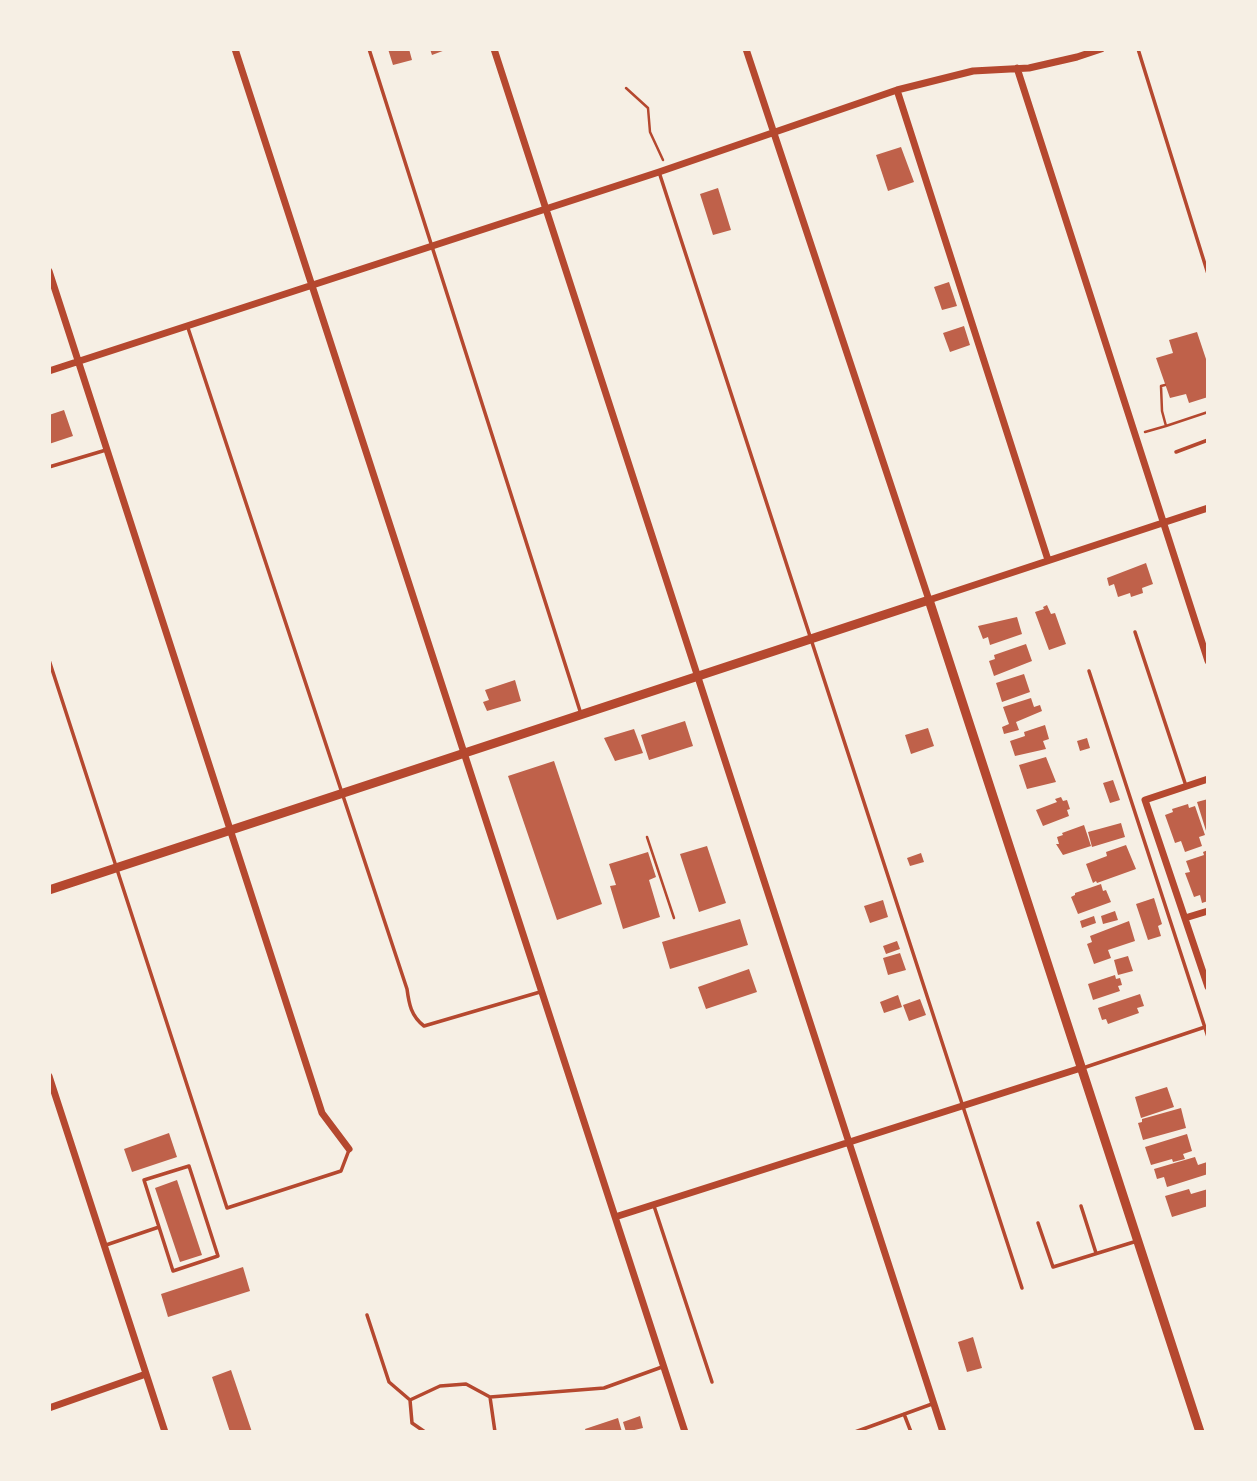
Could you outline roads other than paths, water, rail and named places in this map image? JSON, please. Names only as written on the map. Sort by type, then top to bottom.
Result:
[{"type":"street","points":[[235,49],[685,1432]]},
{"type":"street","points":[[494,49],[943,1432]]},
{"type":"street","points":[[746,49],[929,600],[1136,1241],[1202,1428]]},
{"type":"street","points":[[49,371],[659,172],[897,90],[973,71],[1017,68],[1065,60],[1101,49]]},
{"type":"street","points":[[1017,68],[1208,661]]},
{"type":"street","points":[[897,90],[1048,560]]},
{"type":"street","points":[[49,271],[322,1113],[349,1149]]},
{"type":"street","points":[[49,890],[1208,508]]},
{"type":"street","points":[[1208,779],[1145,800],[1208,987]]},
{"type":"street","points":[[1185,918],[1208,911]]},
{"type":"street","points":[[615,1217],[1081,1068]]},
{"type":"street","points":[[49,1076],[165,1432]]},
{"type":"street","points":[[49,1408],[146,1374]]},
{"type":"lane","points":[[369,49],[582,714]]},
{"type":"lane","points":[[1138,49],[1208,274]]},
{"type":"lane","points":[[659,172],[1022,1288]]},
{"type":"lane","points":[[187,326],[343,792],[407,989],[410,1009],[417,1021],[424,1026],[542,992]]},
{"type":"lane","points":[[1176,452],[1208,440]]},
{"type":"lane","points":[[49,467],[106,450]]},
{"type":"lane","points":[[1135,632],[1186,786]]},
{"type":"lane","points":[[49,660],[227,1208],[341,1171],[349,1149]]},
{"type":"lane","points":[[1089,671],[1208,1037]]},
{"type":"lane","points":[[1081,1068],[1205,1027]]},
{"type":"lane","points":[[189,1166],[219,1256],[173,1271],[159,1227],[144,1180],[189,1166]]},
{"type":"lane","points":[[653,1204],[712,1382]]},
{"type":"lane","points":[[1081,1206],[1096,1253]]},
{"type":"lane","points":[[1038,1223],[1052,1267],[1136,1241]]},
{"type":"lane","points":[[104,1246],[159,1227]]},
{"type":"lane","points":[[367,1315],[390,1382],[410,1400],[412,1423],[425,1432]]},
{"type":"lane","points":[[410,1400],[440,1386],[466,1384],[490,1397],[604,1388],[664,1366]]},
{"type":"lane","points":[[490,1397],[495,1432]]},
{"type":"lane","points":[[855,1432],[934,1403]]},
{"type":"lane","points":[[904,1414],[911,1432]]}]
